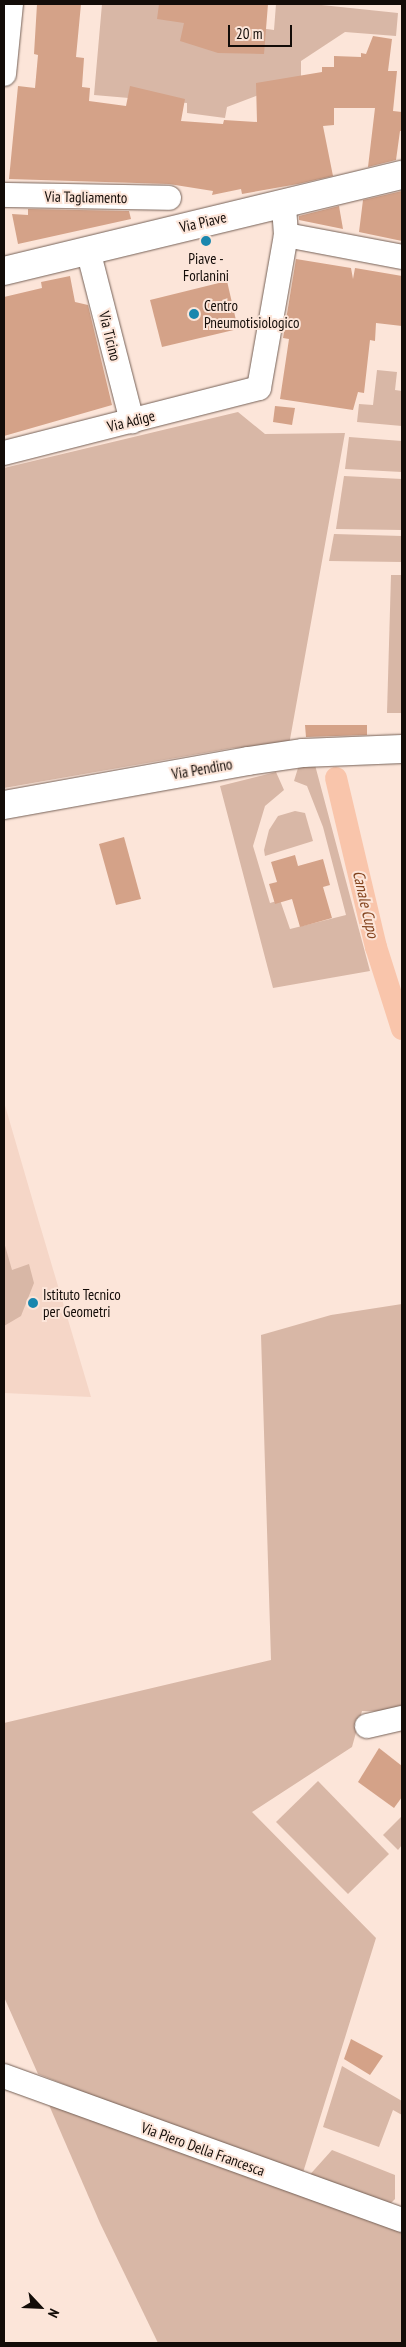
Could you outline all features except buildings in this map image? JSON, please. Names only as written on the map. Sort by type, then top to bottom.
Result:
[{"type":"street","points":[[4,74],[11,4]]},
{"type":"street","name":"Via Piave","points":[[4,271],[402,175]]},
{"type":"street","name":"Via Tagliamento","points":[[4,195],[169,198]]},
{"type":"street","points":[[284,203],[286,235],[402,256]]},
{"type":"street","name":"Via Adige","points":[[4,453],[259,388],[286,235]]},
{"type":"street","name":"Via Ticino","points":[[88,250],[132,421]]},
{"type":"street","name":"Via Pendino","points":[[4,805],[248,761],[303,753],[402,749]]},
{"type":"street","points":[[367,1726],[402,1718]]},
{"type":"street","name":"Via Piero Della Francesca","points":[[4,2076],[402,2220]]},
{"type":"shaded area","points":[[102,4],[235,4],[236,25],[274,30],[276,4],[312,4],[398,13],[396,36],[345,32],[301,61],[301,79],[227,107],[225,118],[187,113],[187,103],[94,95]]},
{"type":"shaded area","points":[[377,370],[397,372],[395,390],[402,391],[402,426],[357,422],[359,404],[373,405]]},
{"type":"shaded area","points":[[238,412],[265,434],[345,433],[289,745],[233,748],[4,788],[4,468]]},
{"type":"shaded area","points":[[349,437],[402,441],[402,472],[345,469]]},
{"type":"shaded area","points":[[344,476],[402,479],[402,530],[336,529]]},
{"type":"shaded area","points":[[334,534],[402,536],[402,562],[329,561]]},
{"type":"shaded area","points":[[391,575],[402,575],[402,713],[387,713]]},
{"type":"shaded area","points":[[315,765],[370,971],[273,988],[220,786],[276,772],[284,790],[265,806],[253,846],[270,903],[280,900],[290,929],[346,915],[323,827],[307,786],[294,781],[298,768]]},
{"type":"shaded area","points":[[295,811],[305,813],[313,841],[265,856],[264,850],[269,830],[278,816]]},
{"type":"shaded area","name":"Istituto Tecnico per Geometri","points":[[4,1102],[36,1212],[91,1397],[4,1393]]},
{"type":"shaded area","points":[[4,1242],[12,1270],[29,1264],[34,1283],[21,1316],[4,1326]]},
{"type":"shaded area","points":[[402,1304],[402,1712],[362,1711],[352,1747],[252,1812],[376,1938],[301,2179],[38,2074],[4,1997],[4,1723],[271,1660],[261,1335],[331,1315]]},
{"type":"shaded area","points":[[318,1781],[389,1854],[348,1894],[276,1822]]},
{"type":"shaded area","points":[[402,1816],[402,1845],[398,1850],[383,1835]]},
{"type":"shaded area","points":[[342,2066],[402,2101],[402,2115],[393,2110],[379,2147],[323,2127]]},
{"type":"shaded area","points":[[49,2105],[402,2228],[402,2343],[158,2343],[100,2223]]},
{"type":"shaded area","points":[[332,2150],[395,2175],[395,2199],[386,2208],[306,2179]]},
{"type":"waterway","name":"Canale Cupo","points":[[336,778],[376,947],[402,1029]]},
{"type":"place","name":"Piave - Forlanini","points":[[206,241]]},
{"type":"place","name":"Centro Pneumotisiologico","points":[[194,314]]},
{"type":"place","name":"Istituto Tecnico per Geometri","points":[[33,1303]]}]
